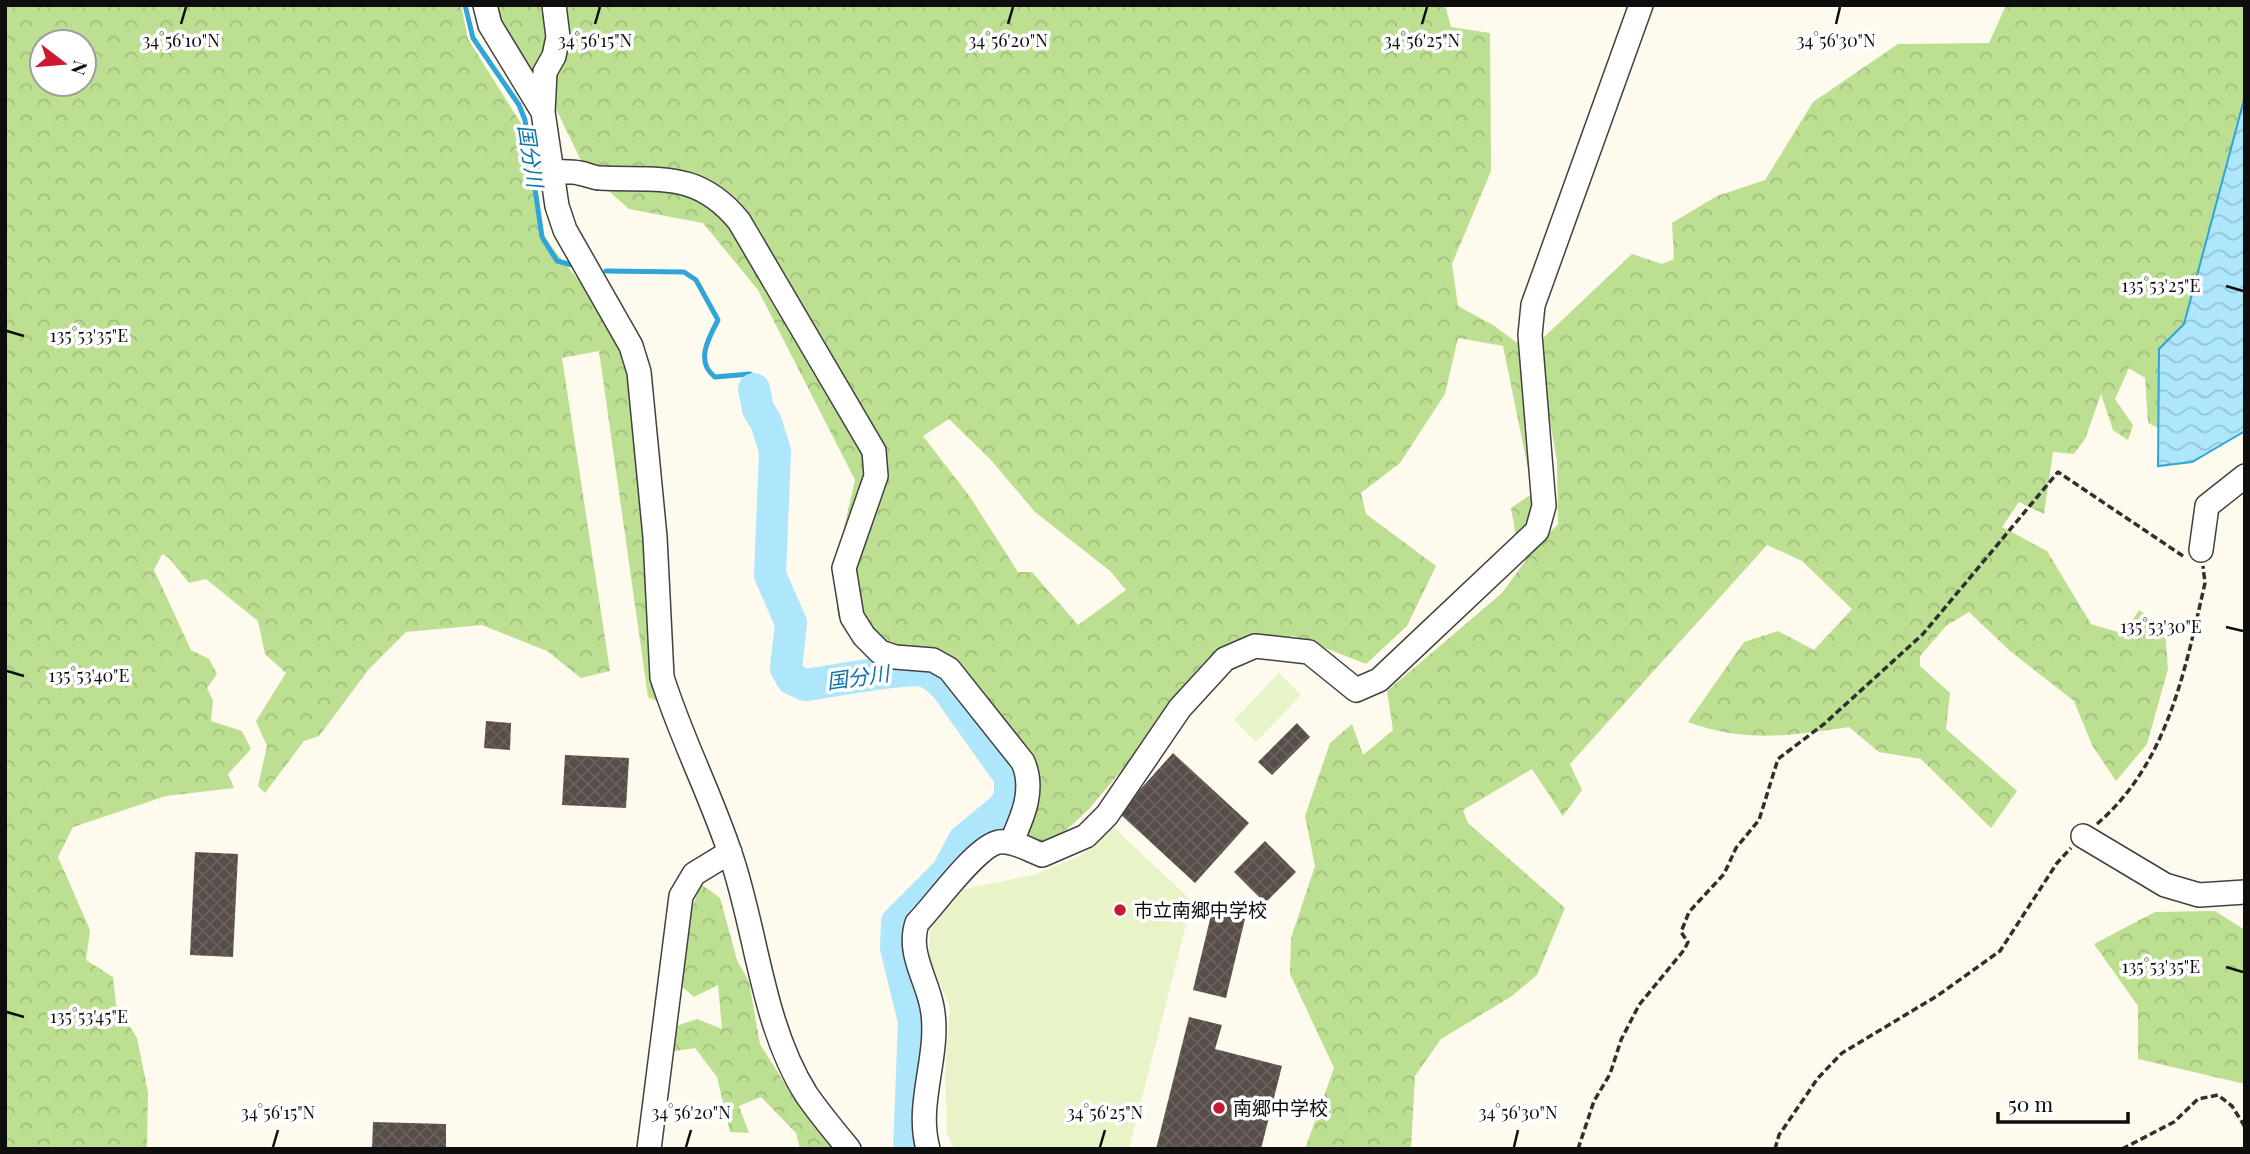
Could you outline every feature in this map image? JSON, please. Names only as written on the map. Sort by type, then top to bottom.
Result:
[{"type":"street","points":[[485,5],[490,24],[543,112]]},
{"type":"street","points":[[554,5],[558,37],[554,56],[545,72],[543,112],[556,206],[565,230],[631,346],[639,372],[655,537],[662,677],[673,710],[703,778],[747,902],[769,1002],[789,1058],[806,1093],[849,1149]]},
{"type":"street","points":[[928,1149],[925,1117],[933,1018],[916,958],[913,934],[917,923],[976,856],[997,842],[1011,843],[1042,855],[1086,836],[1107,815],[1180,708],[1225,659],[1255,646],[1309,652],[1356,691],[1379,680],[1537,531],[1544,506],[1530,335],[1533,305],[1641,5]]},
{"type":"street","points":[[552,172],[581,173],[596,178],[662,178],[685,182],[710,192],[739,221],[865,435],[878,464],[844,568],[852,617],[864,636],[880,652],[895,657],[933,660],[949,669],[1023,762],[1030,778],[1028,796],[1011,843]]},
{"type":"street","points":[[2201,550],[2207,506],[2245,476]]},
{"type":"street","points":[[2083,835],[2165,885],[2199,895],[2245,892]]},
{"type":"street","points":[[649,1149],[681,897],[694,874],[730,852]]},
{"type":"path","points":[[1578,1149],[1594,1101],[1610,1074],[1621,1040],[1639,1005],[1684,950],[1688,942],[1681,932],[1683,921],[1724,874],[1736,848],[1759,820],[1778,759],[1824,724],[1923,634],[2058,472],[2183,556],[2201,550],[2205,583],[2173,710],[2154,751],[2119,805],[2083,835],[2057,863],[2000,951],[1937,996],[1842,1053],[1818,1077],[1779,1135],[1775,1149]]},
{"type":"path","points":[[2122,1149],[2174,1122],[2198,1099],[2218,1095],[2232,1106],[2245,1127]]},
{"type":"green space","points":[[5,5],[461,5],[468,39],[522,125],[545,239],[604,311],[627,353],[659,702],[648,697],[599,351],[562,358],[610,671],[581,678],[547,651],[482,625],[406,632],[369,669],[319,736],[304,741],[265,793],[258,786],[267,746],[256,721],[286,673],[265,654],[258,621],[206,579],[189,583],[169,558],[162,554],[154,570],[191,650],[209,659],[217,674],[207,688],[213,701],[211,721],[242,731],[251,749],[228,774],[234,788],[166,796],[73,827],[58,857],[90,930],[86,960],[113,977],[116,1004],[137,1038],[148,1092],[147,1149],[5,1149]]},
{"type":"green space","points":[[496,5],[1445,5],[1451,27],[1490,33],[1491,171],[1452,264],[1458,306],[1493,325],[1523,347],[1539,505],[1529,530],[1516,536],[1511,508],[1533,493],[1503,346],[1458,338],[1445,394],[1400,463],[1361,493],[1366,514],[1436,566],[1407,626],[1366,664],[1294,636],[1223,651],[1088,810],[1048,847],[1025,838],[1033,776],[946,658],[895,647],[838,617],[834,571],[855,480],[758,290],[703,223],[629,209],[586,171],[558,113],[503,32]],"holes":[[[949,419],[990,459],[1035,512],[1110,571],[1126,590],[1078,625],[1032,572],[1018,572],[970,497],[923,436]]]},
{"type":"green space","points":[[2006,5],[2245,5],[2245,122],[2173,435],[2148,423],[2145,378],[2129,368],[2115,399],[2133,425],[2128,440],[2113,430],[2101,394],[2085,439],[2074,454],[2053,452],[2044,514],[2019,502],[2002,527],[2047,551],[2091,624],[2124,634],[2139,610],[2165,629],[2168,669],[2147,744],[2116,781],[2092,745],[2074,701],[2010,651],[1969,612],[1946,626],[1920,656],[1920,666],[1950,693],[1946,729],[2017,791],[1991,828],[1921,759],[1879,752],[1849,727],[1768,736],[1729,733],[1688,722],[1744,642],[1778,631],[1814,650],[1852,609],[1802,561],[1767,545],[1570,764],[1582,790],[1563,816],[1532,769],[1463,810],[1468,823],[1565,908],[1537,975],[1512,996],[1441,1039],[1415,1076],[1411,1149],[1305,1149],[1334,1068],[1290,974],[1291,938],[1315,866],[1305,816],[1330,743],[1352,724],[1363,755],[1393,730],[1387,691],[1502,593],[1534,549],[1558,524],[1557,461],[1541,370],[1542,339],[1632,254],[1662,264],[1674,259],[1672,223],[1717,196],[1765,180],[1813,102],[1898,44],[1989,43]]},
{"type":"green space","points":[[1279,673],[1301,695],[1256,742],[1234,720]]},
{"type":"green space","points":[[1112,826],[1192,901],[1129,1149],[954,1149],[947,1134],[945,1073],[950,1008],[929,957],[930,930],[964,889],[1037,874],[1084,854]]},
{"type":"green space","points":[[701,884],[720,898],[737,960],[749,982],[760,1044],[789,1090],[838,1149],[800,1149],[796,1133],[761,1097],[739,1106],[749,1133],[730,1132],[717,1077],[695,1048],[669,1052],[673,1027],[697,1019],[722,1029],[718,985],[694,997],[679,984],[690,913]]},
{"type":"green space","points":[[2215,911],[2245,930],[2245,1084],[2138,1059],[2138,1006],[2094,944],[2155,912]]},
{"type":"water","points":[[2245,96],[2245,431],[2192,462],[2158,466],[2159,349],[2184,324]]},
{"type":"building","points":[[486,721],[511,723],[510,750],[484,748]]},
{"type":"building","points":[[1297,723],[1310,737],[1272,775],[1258,762]]},
{"type":"building","points":[[1173,753],[1249,823],[1195,883],[1119,813]]},
{"type":"building","points":[[565,755],[629,758],[626,808],[562,805]]},
{"type":"building","points":[[1265,841],[1296,872],[1265,903],[1234,872]]},
{"type":"building","points":[[195,852],[238,854],[233,957],[190,955]]},
{"type":"building","points":[[1212,911],[1245,919],[1226,998],[1193,990]]},
{"type":"building","name":"南郷中学校","points":[[1189,1017],[1222,1025],[1215,1049],[1282,1066],[1261,1149],[1156,1149]]},
{"type":"building","points":[[373,1122],[446,1124],[446,1149],[372,1149]]},
{"type":"waterway","name":"国分川","points":[[465,5],[473,38],[519,105],[525,120],[542,237],[557,261],[572,265]]},
{"type":"waterway","name":"国分川","points":[[606,271],[684,272],[696,280],[718,320],[705,350],[709,371],[715,377],[750,374],[756,379],[754,389]]},
{"type":"waterway","name":"国分川","points":[[754,389],[758,409],[766,422],[775,451],[770,575],[791,623],[786,668],[792,679],[805,685],[900,671],[927,672],[946,687],[1010,777],[1010,797],[1003,808],[964,840],[947,872],[897,922],[896,948],[914,1022],[909,1149]]},
{"type":"place","name":"市立南郷中学校","points":[[1120,910]]},
{"type":"place","name":"南郷中学校","points":[[1219,1108]]}]
